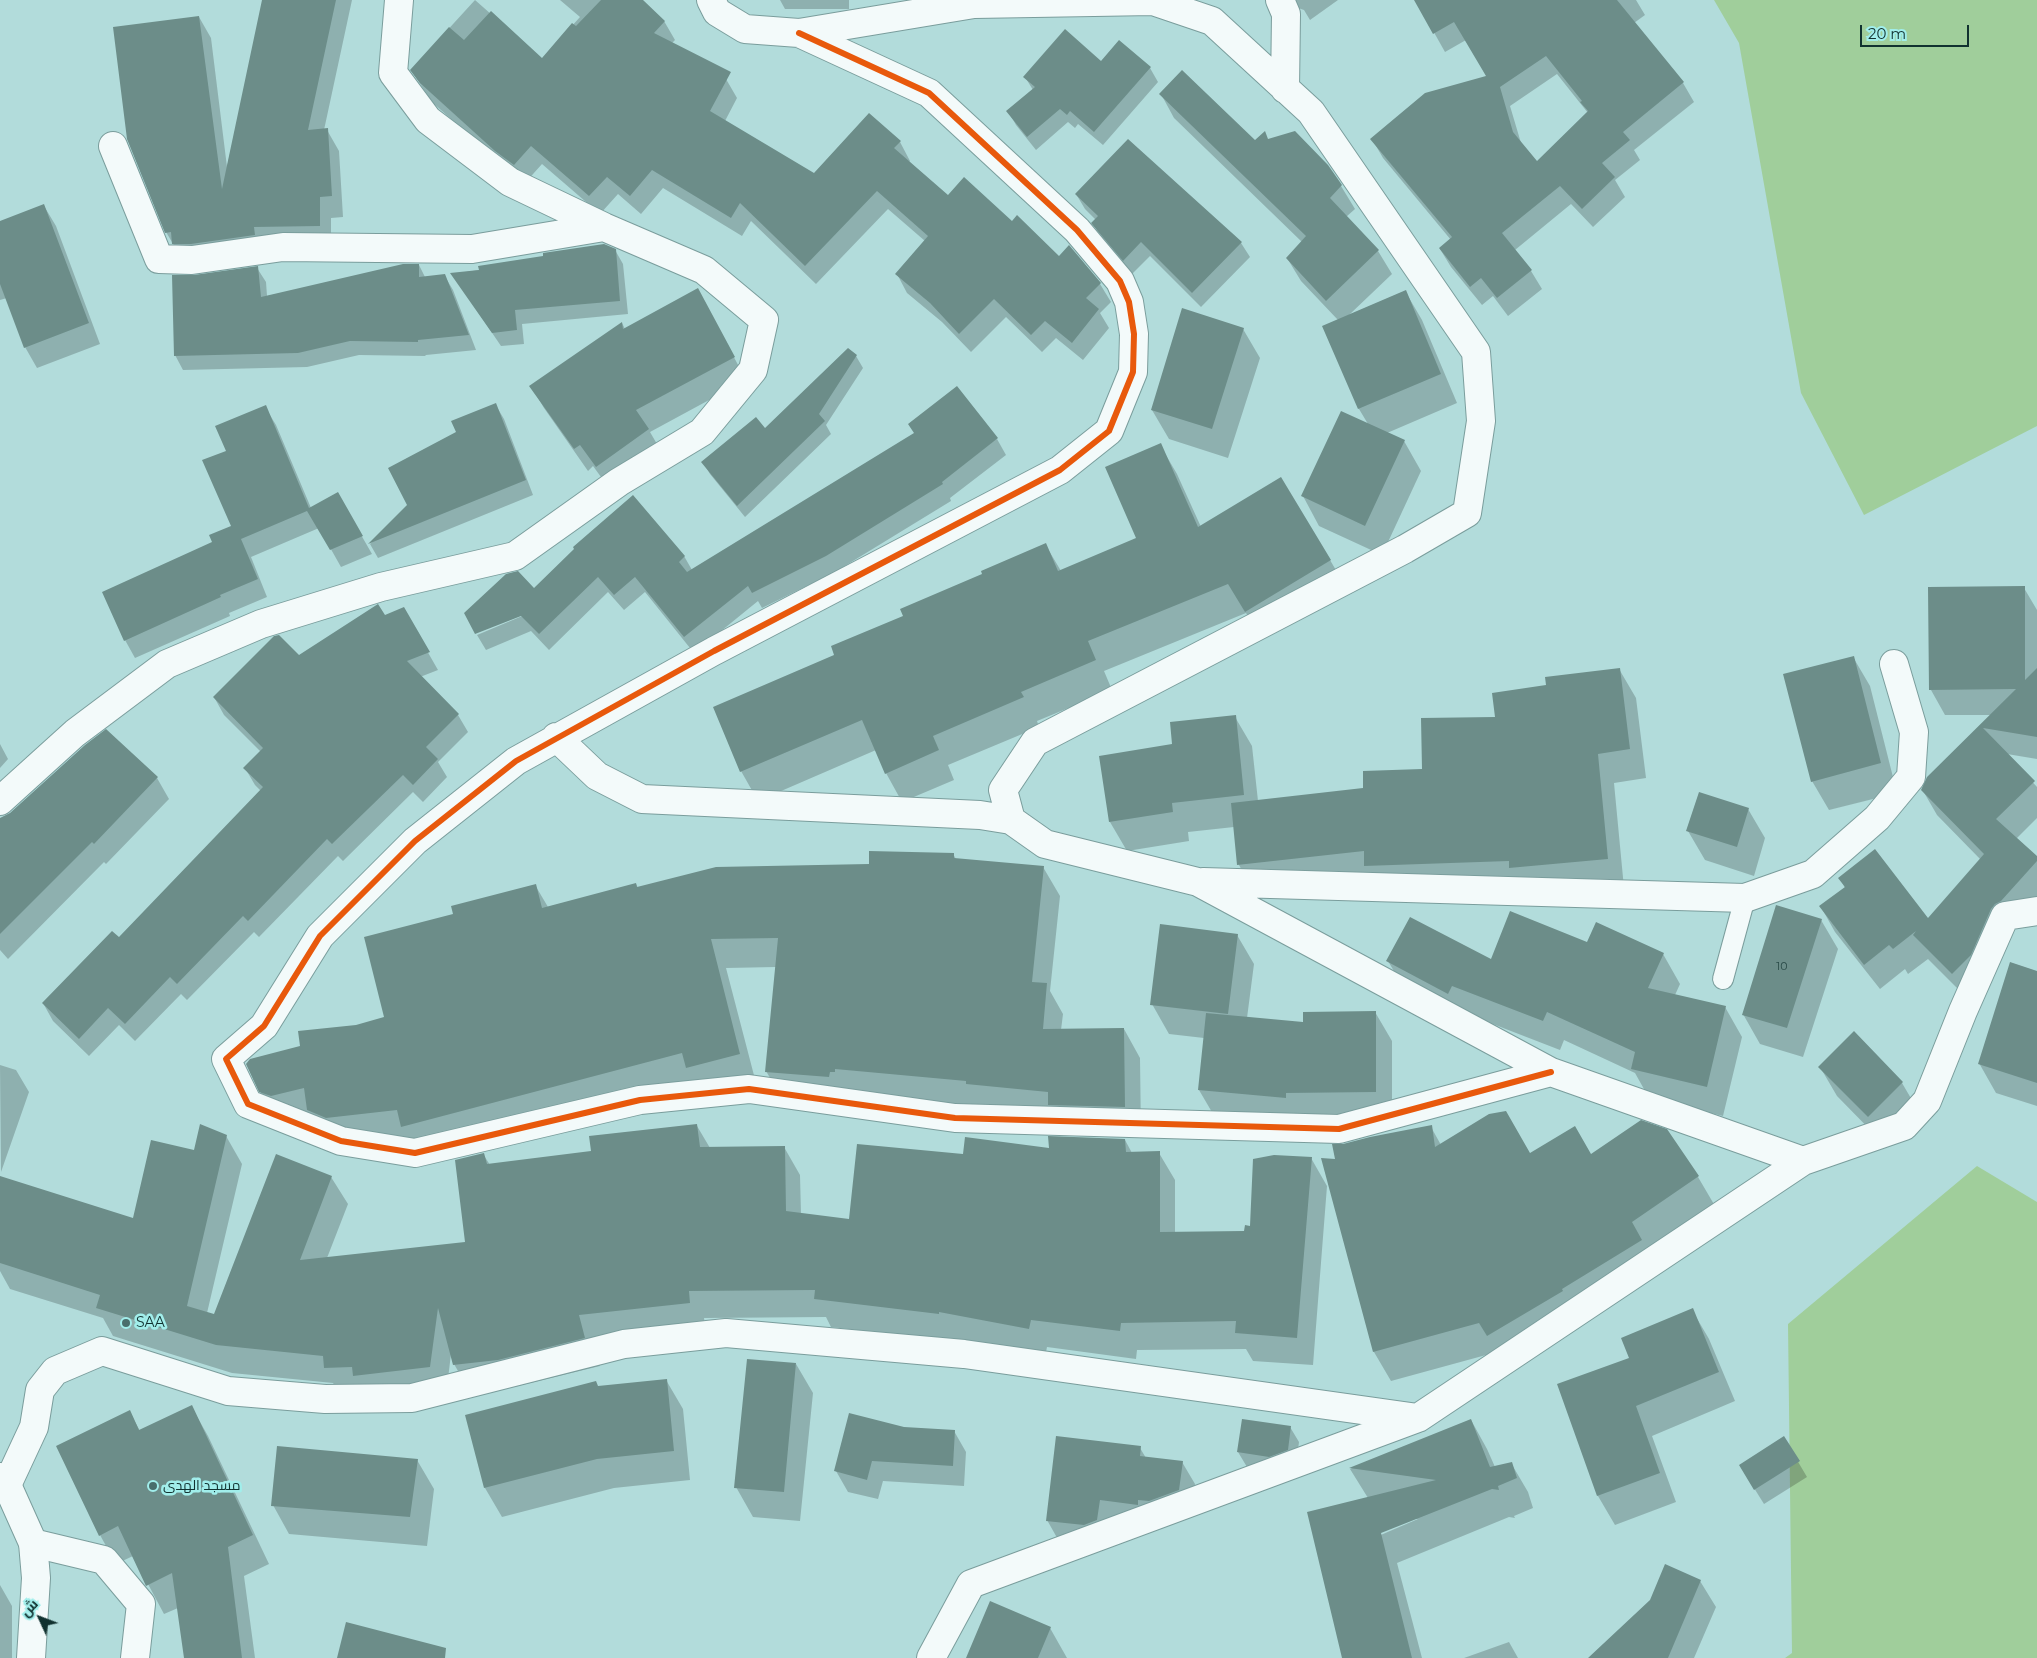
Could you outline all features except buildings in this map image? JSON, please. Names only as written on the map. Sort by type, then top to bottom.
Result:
[{"type":"street","points":[[0,801],[74,734],[167,664],[261,624],[381,587],[516,556],[620,482],[702,432],[752,370],[764,320],[704,270],[604,227],[510,182],[428,120],[394,73],[399,0]]},
{"type":"street","points":[[711,0],[717,12],[745,29],[799,33],[974,4],[1153,1],[1212,20],[1311,112],[1476,352],[1482,421],[1466,513],[1405,549],[1034,742],[1003,790],[980,815]]},
{"type":"street","points":[[1280,0],[1286,14],[1285,89]]},
{"type":"street","points":[[799,33],[929,93],[1077,230],[1120,281],[1129,302],[1134,334],[1133,372],[1109,431],[1060,470],[714,651],[516,760],[415,841],[320,936],[264,1026],[226,1059],[248,1104],[341,1141],[415,1152],[640,1100],[749,1089],[955,1118],[1339,1129],[1551,1072]]},
{"type":"street","points":[[113,146],[159,259],[192,260],[283,247],[472,249],[604,227]]},
{"type":"street","points":[[556,737],[597,776],[642,799],[980,815],[1011,820],[1045,844],[1198,882],[1745,898],[1813,874],[1877,818],[1911,777],[1914,732],[1894,664]]},
{"type":"street","points":[[1003,790],[1011,820]]},
{"type":"street","points":[[1198,882],[1551,1072],[1803,1161]]},
{"type":"street","points":[[931,1658],[970,1584],[1418,1418],[1803,1161],[1904,1126],[1927,1101],[1963,1011],[2006,916],[2037,911]]},
{"type":"street","points":[[31,1658],[36,1578],[33,1543],[4,1481],[34,1427],[40,1390],[56,1371],[102,1351],[228,1390],[325,1400],[412,1398],[624,1344],[726,1333],[964,1354],[1418,1418]]},
{"type":"street","points":[[33,1543],[104,1560],[141,1604],[135,1658]]},
{"type":"lane","points":[[1723,979],[1745,898]]},
{"type":"green space","points":[[1714,0],[2037,0],[2037,426],[1864,515],[1801,393],[1739,43]]},
{"type":"green space","points":[[1977,1166],[2037,1202],[2037,1658],[1785,1658],[1792,1653],[1788,1324]]},
{"type":"cycle path","points":[[799,33],[929,93],[1077,230],[1120,281],[1129,302],[1134,334],[1133,372],[1109,431],[1060,470],[714,651],[516,761],[415,841],[320,936],[264,1026],[226,1059],[248,1104],[341,1141],[415,1153],[640,1100],[749,1089],[955,1118],[1339,1129],[1551,1072]]},
{"type":"place","name":"SAA","points":[[126,1323]]},
{"type":"place","name":"مسجد الهدى","points":[[153,1486]]}]
